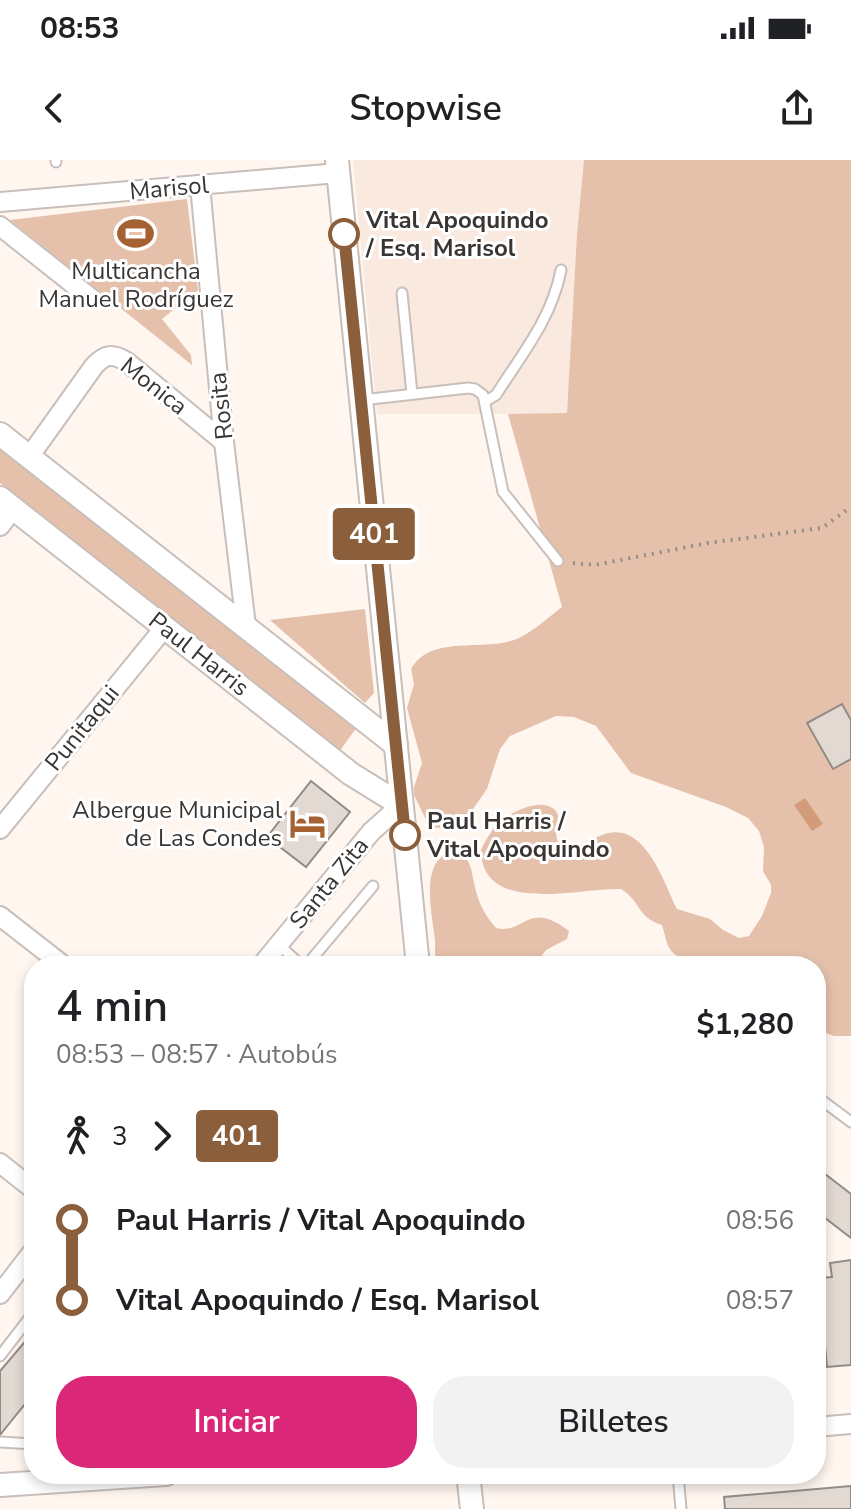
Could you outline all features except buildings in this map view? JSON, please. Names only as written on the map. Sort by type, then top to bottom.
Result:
[{"type":"street","name":"Marisol","points":[[0,202],[200,185],[338,166]]},
{"type":"street","points":[[338,166],[417,956]]},
{"type":"street","name":"Rosita","points":[[200,185],[224,442],[246,626]]},
{"type":"street","points":[[0,226],[92,299]]},
{"type":"street","name":"Monica","points":[[29,457],[94,366],[107,355],[117,355],[127,362],[224,442]]},
{"type":"street","points":[[0,434],[396,745]]},
{"type":"street","name":"Paul Harris","points":[[4,511],[165,627],[351,774],[401,805]]},
{"type":"street","name":"Punitaqui","points":[[0,829],[165,627]]},
{"type":"street","name":"Santa Zita","points":[[269,956],[371,832],[401,805]]},
{"type":"street","points":[[0,916],[51,956]]},
{"type":"street","points":[[0,1163],[24,1182]]},
{"type":"street","points":[[0,1294],[24,1263]]},
{"type":"street","points":[[826,1426],[851,1424]]},
{"type":"street","points":[[0,1485],[24,1481]]},
{"type":"street","points":[[469,1484],[472,1509]]},
{"type":"lane","points":[[486,401],[496,395],[548,314],[556,296],[561,270]]},
{"type":"lane","points":[[402,293],[412,394]]},
{"type":"lane","points":[[361,400],[475,389],[486,401],[503,492],[558,561]]},
{"type":"lane","points":[[313,956],[373,886]]},
{"type":"lane","points":[[278,944],[292,956]]},
{"type":"lane","points":[[826,1103],[851,1122]]},
{"type":"lane","points":[[0,1356],[24,1325]]},
{"type":"lane","points":[[0,1442],[24,1443]]},
{"type":"lane","points":[[679,1484],[681,1509]]},
{"type":"path","points":[[558,561],[595,565],[708,543],[822,528],[851,507]]},
{"type":"shaded area","points":[[353,160],[584,160],[567,414],[377,414]]},
{"type":"shaded area","points":[[584,160],[851,160],[851,1036],[826,1033],[826,956],[678,956],[670,950],[662,925],[643,914],[633,899],[621,889],[537,894],[515,891],[498,884],[486,871],[481,850],[498,823],[534,805],[549,806],[558,814],[556,833],[564,849],[605,834],[619,832],[631,837],[651,857],[677,909],[710,919],[739,938],[749,936],[762,916],[771,893],[771,885],[763,871],[764,847],[759,831],[748,818],[726,807],[631,773],[596,726],[574,717],[556,716],[510,736],[500,749],[487,789],[466,819],[454,827],[429,826],[414,795],[422,763],[407,708],[414,684],[411,669],[420,658],[432,651],[508,642],[521,637],[562,607],[508,414],[567,413]]},
{"type":"shaded area","points":[[187,199],[198,290],[162,319],[191,355],[192,365],[10,220]]},
{"type":"shaded area","points":[[0,446],[357,727],[339,752],[0,483]]},
{"type":"shaded area","points":[[365,609],[374,693],[365,703],[270,620]]},
{"type":"shaded area","points":[[805,798],[823,824],[812,831],[794,805]]},
{"type":"shaded area","points":[[459,851],[464,855],[480,904],[496,928],[506,929],[528,920],[544,918],[569,931],[567,939],[546,950],[542,956],[436,956],[430,886],[437,862],[446,854]]},
{"type":"bus line","name":"401","points":[[344,234],[405,835]]},
{"type":"place","name":"Multicancha Manuel Rodríguez","points":[[136,234]]},
{"type":"place","name":"Vital Apoquindo / Esq. Marisol","points":[[344,234]]},
{"type":"place","name":"Albergue Municipal de Las Condes","points":[[308,824]]},
{"type":"place","name":"Paul Harris / Vital Apoquindo","points":[[405,835]]}]
